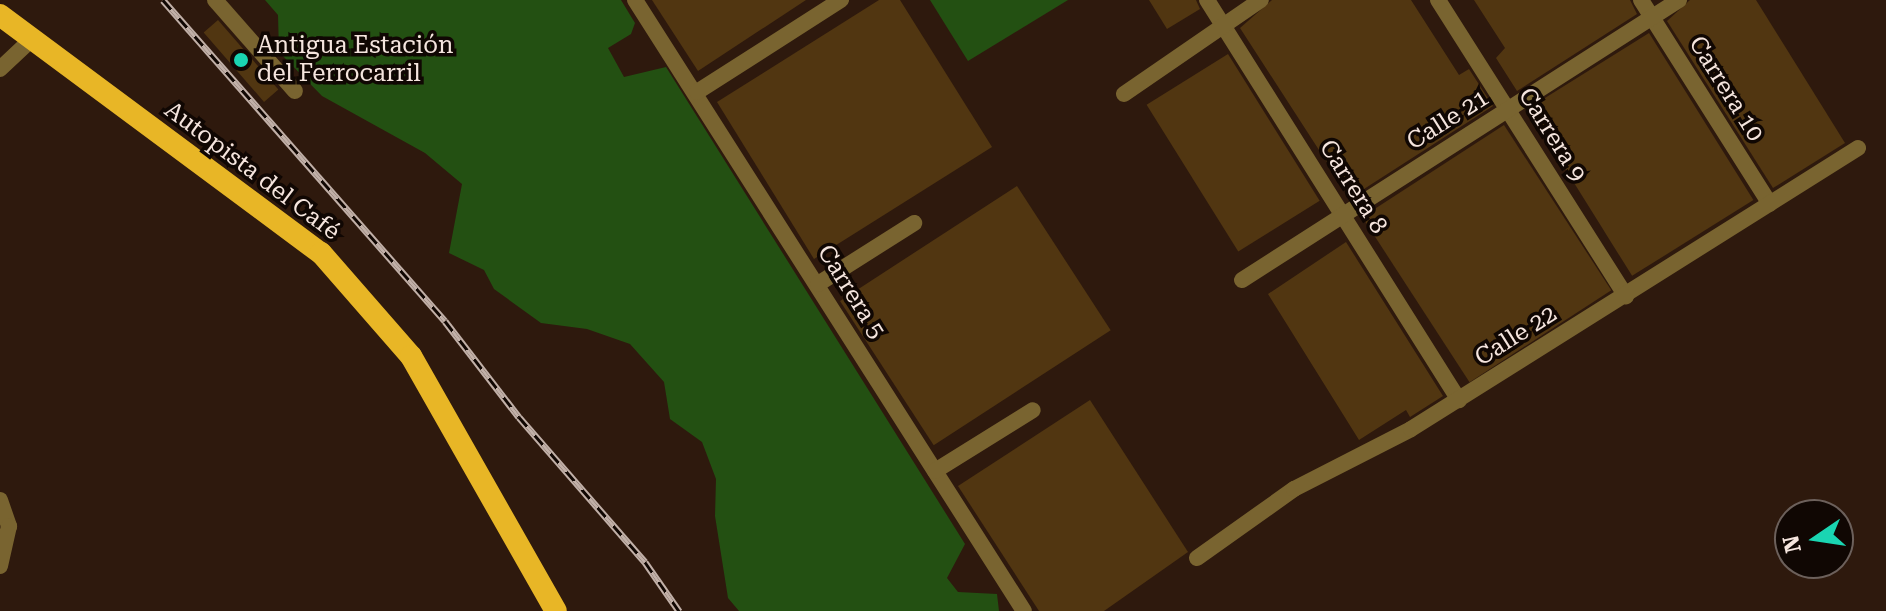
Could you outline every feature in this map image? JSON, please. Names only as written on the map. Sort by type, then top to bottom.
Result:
[{"type":"highway","name":"Autopista del Café","points":[[0,15],[321,253],[411,356],[556,611]]},
{"type":"street","points":[[215,0],[295,91]]},
{"type":"street","name":"Carrera 5","points":[[635,0],[697,92],[1024,611]]},
{"type":"street","points":[[697,92],[841,0]]},
{"type":"street","name":"Carrera 8","points":[[1207,0],[1459,400]]},
{"type":"street","points":[[1124,94],[1261,0]]},
{"type":"street","name":"Carrera 9","points":[[1438,0],[1626,296]]},
{"type":"street","name":"Carrera 10","points":[[1641,0],[1770,204]]},
{"type":"street","name":"Calle 21","points":[[1242,280],[1679,0]]},
{"type":"street","points":[[0,69],[33,38]]},
{"type":"street","name":"Calle 22","points":[[1197,558],[1294,489],[1459,400],[1858,148]]},
{"type":"street","points":[[818,284],[914,223]]},
{"type":"street","points":[[935,471],[1033,410]]},
{"type":"street","points":[[0,500],[9,526],[0,566]]},
{"type":"green space","points":[[265,0],[621,0],[635,23],[631,34],[608,48],[624,77],[666,67],[965,544],[947,578],[958,592],[997,594],[999,611],[739,611],[728,598],[715,516],[716,479],[702,442],[670,419],[664,382],[630,344],[587,329],[541,323],[494,289],[484,270],[449,253],[462,184],[425,153],[322,96],[279,52],[278,15]]},
{"type":"green space","points":[[930,0],[1068,0],[968,61]]},
{"type":"building","points":[[652,0],[806,0],[698,71]]},
{"type":"building","points":[[879,0],[900,0],[992,147],[814,259],[717,102]]},
{"type":"building","points":[[1149,0],[1196,0],[1200,9],[1167,29]]},
{"type":"building","points":[[1272,0],[1411,0],[1459,75],[1469,69],[1493,106],[1350,198],[1240,28]]},
{"type":"building","points":[[1474,0],[1630,0],[1637,14],[1517,91],[1496,58],[1505,48]]},
{"type":"building","points":[[1690,0],[1756,0],[1845,143],[1773,188],[1667,21]]},
{"type":"building","name":"Antigua Estación del Ferrocarril","points":[[218,20],[278,89],[264,102],[204,32]]},
{"type":"building","points":[[1649,33],[1753,200],[1632,276],[1528,109]]},
{"type":"building","points":[[1228,54],[1320,201],[1238,252],[1147,105]]},
{"type":"building","points":[[1504,125],[1611,290],[1470,382],[1362,217]]},
{"type":"building","points":[[1017,186],[1111,330],[934,445],[840,301]]},
{"type":"building","points":[[1346,242],[1443,396],[1410,417],[1406,410],[1359,440],[1268,294]]},
{"type":"building","points":[[1090,400],[1188,552],[1104,611],[1039,611],[958,486]]},
{"type":"railway","points":[[163,0],[445,321],[519,417],[645,562],[679,611]]},
{"type":"place","name":"Antigua Estación del Ferrocarril","points":[[241,60]]}]
